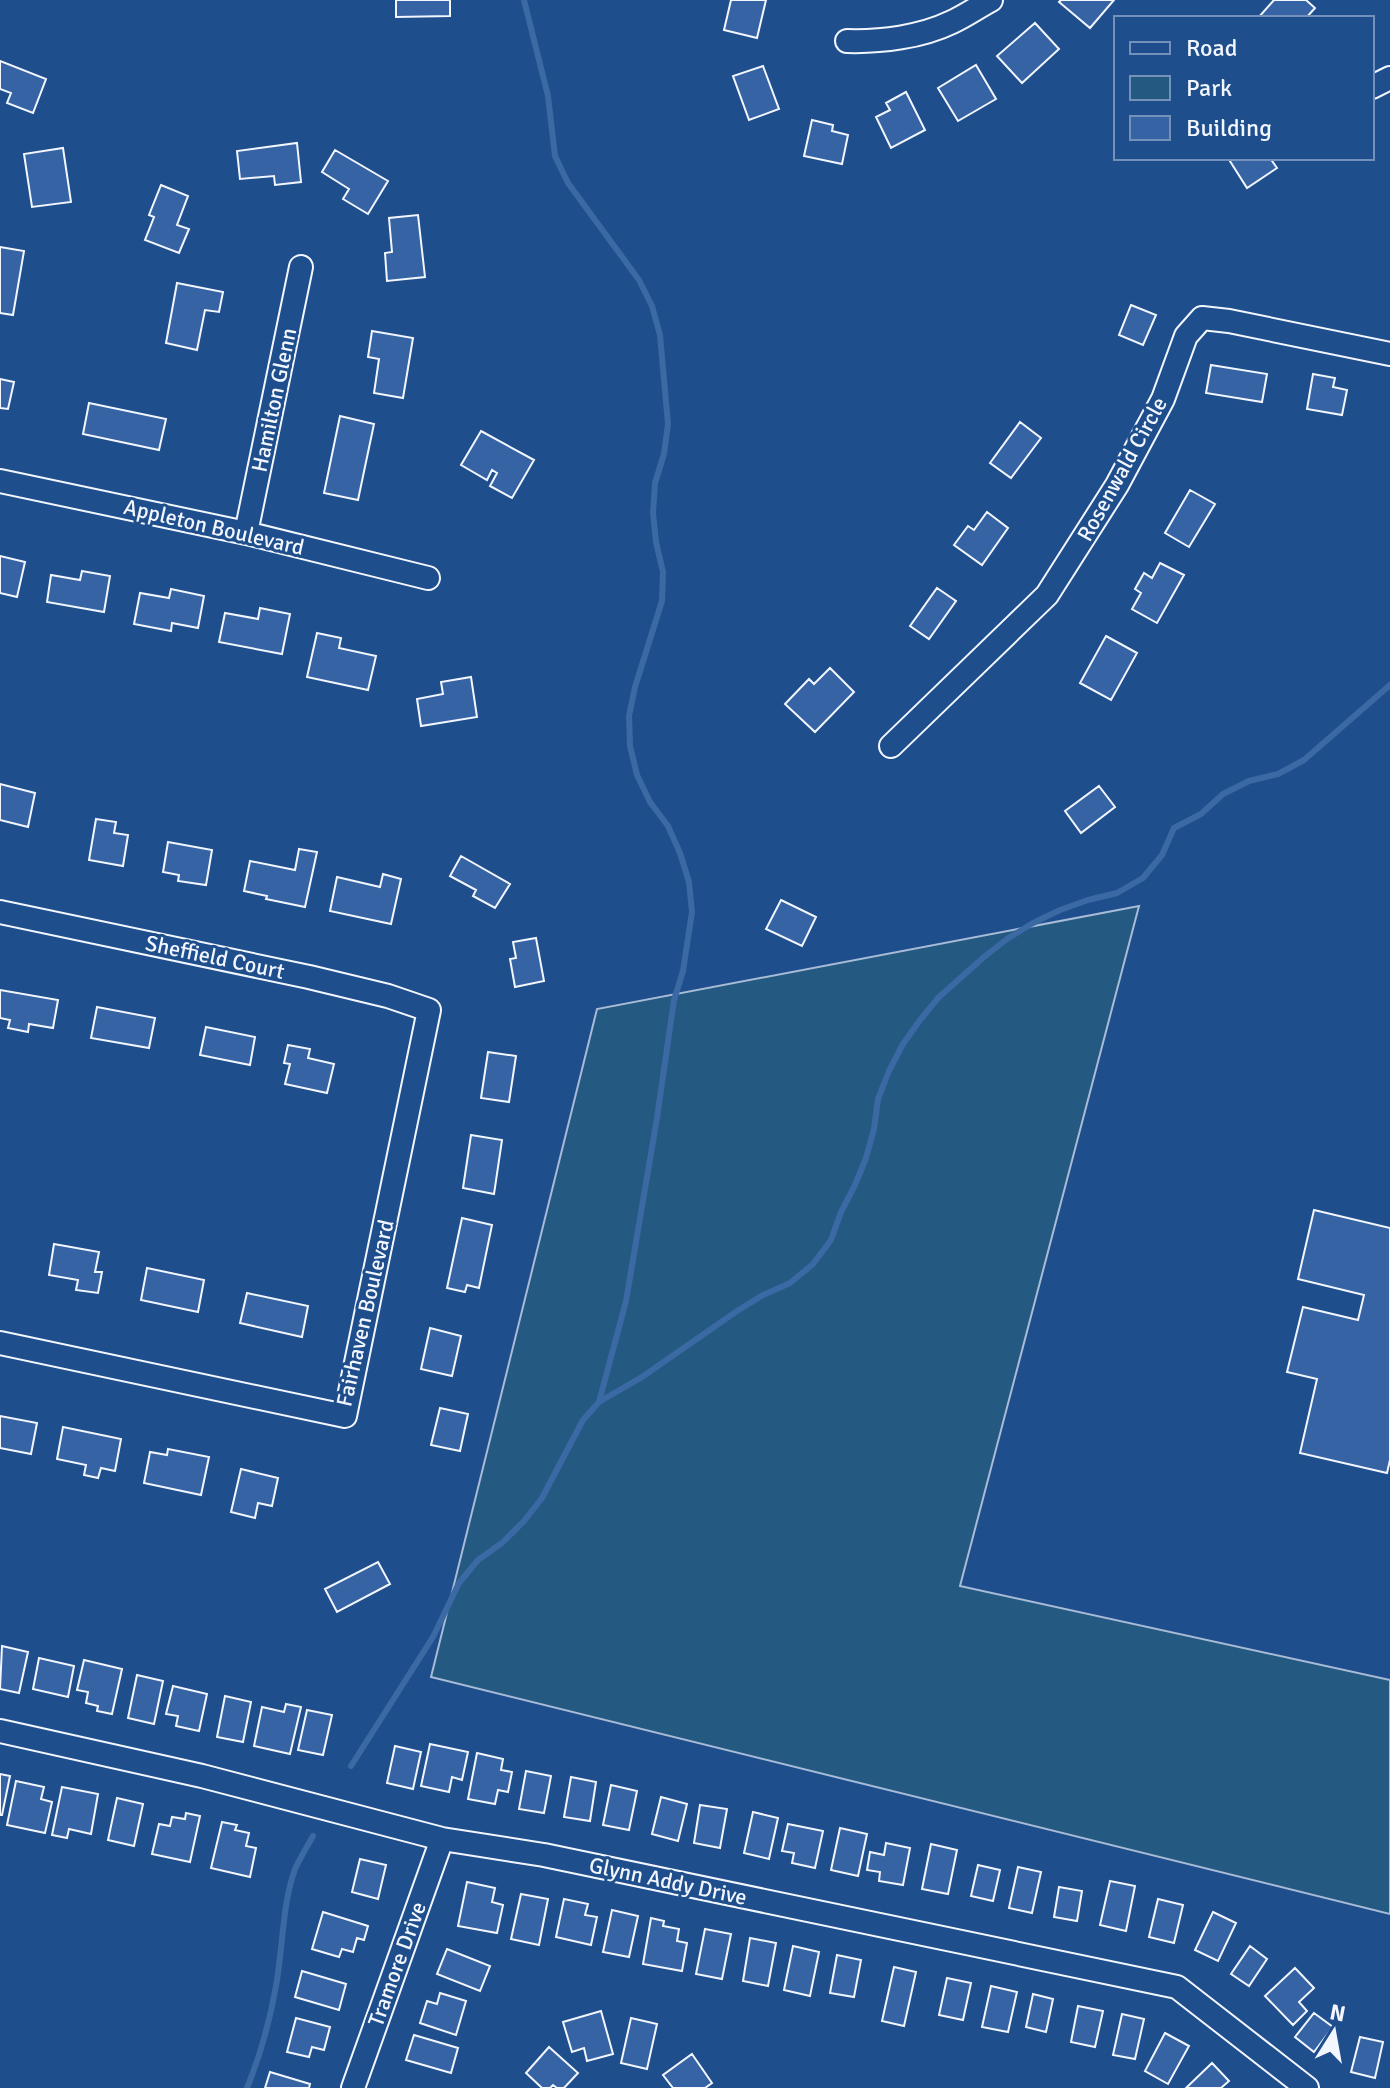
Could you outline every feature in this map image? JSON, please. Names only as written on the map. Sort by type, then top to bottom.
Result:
[{"type":"street","points":[[847,41],[906,37],[951,23],[991,0]]},
{"type":"street","name":"Hamilton Glenn","points":[[246,533],[301,267]]},
{"type":"street","name":"Rosenwald Circle","points":[[891,746],[1047,595],[1117,485],[1163,399],[1186,336],[1202,318],[1390,354]]},
{"type":"street","name":"Appleton Boulevard","points":[[0,481],[246,533],[428,578]]},
{"type":"street","name":"Sheffield Court","points":[[0,912],[309,977],[388,996],[429,1010]]},
{"type":"street","name":"Fairhaven Boulevard","points":[[0,1343],[345,1416],[429,1010]]},
{"type":"street","name":"Glynn Addy Drive","points":[[0,1731],[202,1776],[442,1839],[544,1855],[1177,1987],[1307,2088]]},
{"type":"street","name":"Tramore Drive","points":[[353,2088],[442,1839]]},
{"type":"green space","points":[[1139,906],[960,1586],[1390,1680],[1390,1914],[431,1677],[597,1009]]},
{"type":"building","points":[[396,0],[450,0],[450,16],[396,17]]},
{"type":"building","points":[[731,0],[766,0],[757,38],[724,30]]},
{"type":"building","points":[[1114,0],[1090,28],[1059,2]]},
{"type":"building","points":[[1274,0],[1306,0],[1315,8],[1308,16],[1260,16]]},
{"type":"building","points":[[1035,23],[1059,49],[1022,83],[997,56]]},
{"type":"building","points":[[0,61],[46,79],[33,113],[7,103],[11,93],[0,89]]},
{"type":"building","points":[[976,65],[996,99],[958,121],[938,88]]},
{"type":"building","points":[[763,66],[779,109],[749,120],[733,76]]},
{"type":"building","points":[[906,92],[925,130],[891,148],[876,117],[890,110],[886,103]]},
{"type":"building","points":[[812,120],[833,125],[832,131],[848,135],[842,164],[804,156]]},
{"type":"building","points":[[297,143],[301,182],[275,185],[274,176],[240,179],[237,151]]},
{"type":"building","points":[[63,148],[71,202],[32,207],[24,154]]},
{"type":"building","points":[[335,150],[388,181],[368,214],[343,199],[349,189],[322,172]]},
{"type":"building","points":[[1229,160],[1271,160],[1277,168],[1247,188]]},
{"type":"building","points":[[161,185],[188,196],[177,225],[189,229],[179,253],[145,240],[154,217],[149,215]]},
{"type":"building","points":[[418,215],[425,277],[387,281],[385,253],[392,252],[389,218]]},
{"type":"building","points":[[0,247],[24,251],[13,315],[0,313]]},
{"type":"building","points":[[177,283],[223,292],[219,312],[205,310],[197,350],[166,343]]},
{"type":"building","points":[[1131,305],[1156,315],[1143,345],[1119,335]]},
{"type":"building","points":[[372,331],[413,338],[403,398],[374,393],[379,359],[368,357]]},
{"type":"building","points":[[1211,365],[1267,374],[1262,402],[1206,393]]},
{"type":"building","points":[[1313,374],[1335,378],[1333,387],[1347,390],[1342,415],[1307,409]]},
{"type":"building","points":[[0,379],[14,382],[8,409],[0,408]]},
{"type":"building","points":[[89,403],[166,419],[159,450],[83,434]]},
{"type":"building","points":[[340,416],[374,424],[358,500],[324,493]]},
{"type":"building","points":[[1020,422],[1041,438],[1011,478],[990,463]]},
{"type":"building","points":[[481,431],[534,460],[512,498],[490,486],[497,473],[492,470],[487,480],[461,465]]},
{"type":"building","points":[[1190,490],[1215,504],[1189,547],[1165,533]]},
{"type":"building","points":[[987,512],[1008,528],[982,565],[954,545],[968,526],[974,530]]},
{"type":"building","points":[[0,556],[25,562],[17,597],[0,593]]},
{"type":"building","points":[[1160,563],[1184,575],[1157,623],[1132,609],[1141,593],[1135,589],[1144,573],[1152,578]]},
{"type":"building","points":[[82,571],[110,576],[104,612],[47,602],[51,575],[80,580]]},
{"type":"building","points":[[937,588],[956,601],[929,639],[910,626]]},
{"type":"building","points":[[171,589],[204,596],[198,628],[172,623],[171,631],[134,624],[140,593],[169,598]]},
{"type":"building","points":[[260,608],[290,614],[282,654],[219,642],[225,613],[258,619]]},
{"type":"building","points":[[317,633],[341,638],[339,648],[376,656],[368,690],[307,677]]},
{"type":"building","points":[[1106,636],[1137,653],[1111,700],[1080,683]]},
{"type":"building","points":[[830,668],[854,692],[815,732],[785,704],[809,679],[814,684]]},
{"type":"building","points":[[471,677],[477,717],[421,726],[417,699],[443,694],[441,682]]},
{"type":"building","points":[[0,784],[35,793],[28,827],[0,820]]},
{"type":"building","points":[[1099,786],[1115,807],[1081,833],[1065,811]]},
{"type":"building","points":[[96,819],[116,822],[114,833],[128,835],[123,866],[89,860]]},
{"type":"building","points":[[168,842],[212,850],[206,885],[178,881],[179,875],[163,872]]},
{"type":"building","points":[[299,849],[317,852],[305,907],[244,891],[250,861],[295,870]]},
{"type":"building","points":[[461,856],[510,884],[495,908],[473,896],[476,890],[450,876]]},
{"type":"building","points":[[383,874],[401,879],[391,924],[330,911],[337,877],[380,887]]},
{"type":"building","points":[[781,900],[816,917],[802,946],[766,929]]},
{"type":"building","points":[[536,938],[544,981],[515,987],[510,959],[516,958],[513,942]]},
{"type":"building","points":[[0,990],[58,1000],[53,1028],[29,1024],[28,1032],[8,1028],[10,1020],[0,1018]]},
{"type":"building","points":[[97,1007],[155,1018],[149,1048],[91,1038]]},
{"type":"building","points":[[206,1027],[255,1037],[250,1065],[200,1055]]},
{"type":"building","points":[[288,1045],[310,1049],[308,1058],[334,1064],[327,1093],[285,1084],[290,1064],[284,1063]]},
{"type":"building","points":[[488,1052],[516,1056],[509,1102],[481,1098]]},
{"type":"building","points":[[471,1135],[502,1140],[494,1194],[463,1188]]},
{"type":"building","points":[[1314,1210],[1390,1228],[1390,1460],[1387,1473],[1300,1453],[1317,1379],[1287,1372],[1303,1307],[1358,1320],[1364,1295],[1298,1279]]},
{"type":"building","points":[[462,1218],[492,1225],[479,1288],[467,1285],[465,1292],[447,1288]]},
{"type":"building","points":[[54,1244],[99,1252],[95,1272],[102,1272],[98,1293],[76,1290],[78,1280],[49,1275]]},
{"type":"building","points":[[147,1268],[204,1280],[198,1312],[141,1300]]},
{"type":"building","points":[[247,1293],[308,1306],[302,1337],[240,1323]]},
{"type":"building","points":[[430,1328],[461,1336],[452,1376],[421,1369]]},
{"type":"building","points":[[440,1408],[468,1414],[460,1451],[431,1445]]},
{"type":"building","points":[[0,1416],[37,1423],[31,1454],[0,1448]]},
{"type":"building","points":[[63,1427],[121,1439],[115,1471],[101,1468],[98,1478],[84,1475],[86,1465],[57,1459]]},
{"type":"building","points":[[168,1449],[209,1457],[201,1495],[144,1483],[150,1452],[167,1455]]},
{"type":"building","points":[[241,1469],[278,1478],[272,1506],[258,1503],[255,1518],[231,1512]]},
{"type":"building","points":[[378,1562],[390,1584],[337,1612],[325,1589]]},
{"type":"building","points":[[2,1646],[28,1652],[19,1693],[0,1689]]},
{"type":"building","points":[[39,1658],[74,1666],[68,1697],[33,1689]]},
{"type":"building","points":[[84,1660],[122,1669],[112,1714],[97,1711],[98,1706],[86,1703],[88,1692],[77,1690]]},
{"type":"building","points":[[137,1675],[163,1681],[154,1724],[128,1718]]},
{"type":"building","points":[[173,1686],[207,1694],[199,1731],[176,1726],[178,1716],[166,1714]]},
{"type":"building","points":[[225,1696],[251,1702],[243,1742],[217,1737]]},
{"type":"building","points":[[286,1704],[301,1707],[290,1754],[254,1746],[262,1707],[284,1712]]},
{"type":"building","points":[[307,1710],[332,1715],[323,1755],[298,1750]]},
{"type":"building","points":[[430,1744],[468,1752],[462,1780],[452,1777],[449,1792],[421,1786]]},
{"type":"building","points":[[395,1746],[421,1752],[413,1789],[387,1783]]},
{"type":"building","points":[[477,1753],[503,1759],[501,1770],[512,1772],[508,1792],[498,1790],[495,1804],[468,1799]]},
{"type":"building","points":[[526,1771],[551,1776],[544,1813],[519,1809]]},
{"type":"building","points":[[0,1774],[10,1776],[2,1815],[0,1815]]},
{"type":"building","points":[[571,1777],[596,1782],[590,1821],[564,1817]]},
{"type":"building","points":[[16,1781],[44,1787],[41,1799],[52,1802],[45,1833],[7,1825]]},
{"type":"building","points":[[611,1785],[637,1791],[629,1830],[603,1825]]},
{"type":"building","points":[[62,1787],[98,1794],[91,1834],[69,1829],[67,1838],[52,1835]]},
{"type":"building","points":[[661,1797],[687,1804],[678,1841],[652,1834]]},
{"type":"building","points":[[117,1798],[143,1804],[134,1846],[108,1840]]},
{"type":"building","points":[[700,1805],[727,1809],[720,1848],[694,1843]]},
{"type":"building","points":[[753,1812],[778,1818],[769,1859],[744,1853]]},
{"type":"building","points":[[186,1813],[200,1816],[190,1862],[152,1854],[159,1824],[170,1826],[172,1817],[185,1819]]},
{"type":"building","points":[[222,1822],[237,1825],[235,1830],[249,1833],[246,1846],[256,1848],[250,1877],[211,1868]]},
{"type":"building","points":[[788,1824],[823,1831],[815,1868],[792,1863],[794,1853],[782,1851]]},
{"type":"building","points":[[840,1828],[867,1834],[858,1876],[831,1870]]},
{"type":"building","points":[[886,1843],[910,1848],[903,1885],[879,1881],[880,1872],[867,1870],[870,1852],[884,1855]]},
{"type":"building","points":[[931,1844],[957,1850],[948,1894],[922,1889]]},
{"type":"building","points":[[360,1859],[386,1865],[378,1899],[352,1892]]},
{"type":"building","points":[[978,1865],[1000,1870],[993,1901],[971,1896]]},
{"type":"building","points":[[1018,1867],[1041,1872],[1032,1913],[1009,1908]]},
{"type":"building","points":[[1110,1881],[1135,1886],[1126,1931],[1100,1925]]},
{"type":"building","points":[[467,1882],[495,1888],[492,1902],[503,1905],[497,1933],[458,1926]]},
{"type":"building","points":[[1059,1887],[1082,1891],[1077,1921],[1054,1917]]},
{"type":"building","points":[[521,1894],[548,1899],[539,1945],[511,1939]]},
{"type":"building","points":[[564,1899],[588,1904],[585,1915],[597,1917],[591,1945],[556,1937]]},
{"type":"building","points":[[1158,1899],[1183,1905],[1174,1943],[1149,1937]]},
{"type":"building","points":[[612,1910],[638,1916],[629,1957],[603,1952]]},
{"type":"building","points":[[323,1912],[368,1926],[364,1940],[357,1938],[353,1952],[342,1949],[339,1957],[312,1949]]},
{"type":"building","points":[[1213,1912],[1236,1923],[1218,1961],[1195,1950]]},
{"type":"building","points":[[651,1918],[664,1921],[663,1926],[679,1929],[677,1941],[687,1943],[682,1971],[643,1964]]},
{"type":"building","points":[[705,1929],[731,1934],[722,1979],[696,1974]]},
{"type":"building","points":[[750,1938],[776,1943],[768,1986],[743,1981]]},
{"type":"building","points":[[793,1946],[819,1952],[810,1996],[784,1990]]},
{"type":"building","points":[[1250,1946],[1267,1959],[1249,1986],[1231,1974]]},
{"type":"building","points":[[447,1949],[490,1966],[480,1991],[437,1974]]},
{"type":"building","points":[[837,1955],[861,1960],[854,1997],[830,1993]]},
{"type":"building","points":[[894,1967],[916,1972],[904,2026],[882,2021]]},
{"type":"building","points":[[1295,1968],[1314,1988],[1299,2002],[1307,2011],[1293,2025],[1265,1996]]},
{"type":"building","points":[[302,1971],[346,1984],[339,2010],[295,1997]]},
{"type":"building","points":[[947,1978],[971,1983],[963,2020],[939,2015]]},
{"type":"building","points":[[991,1986],[1017,1992],[1008,2032],[982,2027]]},
{"type":"building","points":[[440,1993],[466,2001],[456,2035],[420,2023],[427,2001],[437,2004]]},
{"type":"building","points":[[1033,1994],[1053,1999],[1046,2032],[1026,2027]]},
{"type":"building","points":[[1078,2006],[1103,2011],[1095,2047],[1071,2042]]},
{"type":"building","points":[[601,2011],[613,2054],[587,2061],[584,2048],[572,2052],[563,2022]]},
{"type":"building","points":[[1314,2013],[1333,2027],[1314,2052],[1295,2037]]},
{"type":"building","points":[[1122,2014],[1144,2019],[1135,2059],[1113,2055]]},
{"type":"building","points":[[296,2018],[330,2027],[324,2050],[312,2047],[309,2057],[287,2052]]},
{"type":"building","points":[[631,2018],[657,2024],[647,2069],[621,2063]]},
{"type":"building","points":[[1165,2033],[1189,2046],[1168,2084],[1145,2071]]},
{"type":"building","points":[[414,2035],[458,2048],[451,2073],[406,2060]]},
{"type":"building","points":[[1360,2037],[1383,2042],[1375,2078],[1351,2072]]},
{"type":"building","points":[[549,2047],[578,2073],[564,2088],[553,2085],[542,2088],[526,2073]]},
{"type":"building","points":[[692,2054],[712,2083],[705,2088],[673,2088],[663,2075]]},
{"type":"building","points":[[1212,2063],[1229,2081],[1221,2088],[1186,2088]]},
{"type":"building","points":[[270,2072],[310,2084],[309,2088],[265,2088]]},
{"type":"waterway","points":[[524,0],[548,96],[555,156],[568,183],[639,280],[652,306],[660,335],[668,424],[664,454],[655,483],[653,513],[663,572],[662,601],[635,687],[629,716],[630,746],[637,775],[650,802],[668,826],[680,853],[689,882],[692,912],[683,971],[674,1000],[626,1301],[599,1402]]},
{"type":"waterway","points":[[351,1766],[433,1637],[459,1583],[478,1560],[502,1543],[524,1521],[542,1498],[583,1420],[599,1402],[642,1377],[737,1311],[790,1283],[813,1264],[831,1240],[866,1158],[878,1099],[889,1071],[903,1044],[939,997],[984,957],[1033,923],[1060,910],[1117,893],[1143,878],[1162,855],[1174,828],[1201,814],[1223,794],[1249,781],[1278,774],[1304,760],[1390,685]]},
{"type":"waterway","points":[[247,2088],[274,1999],[291,1883],[313,1836]]}]
